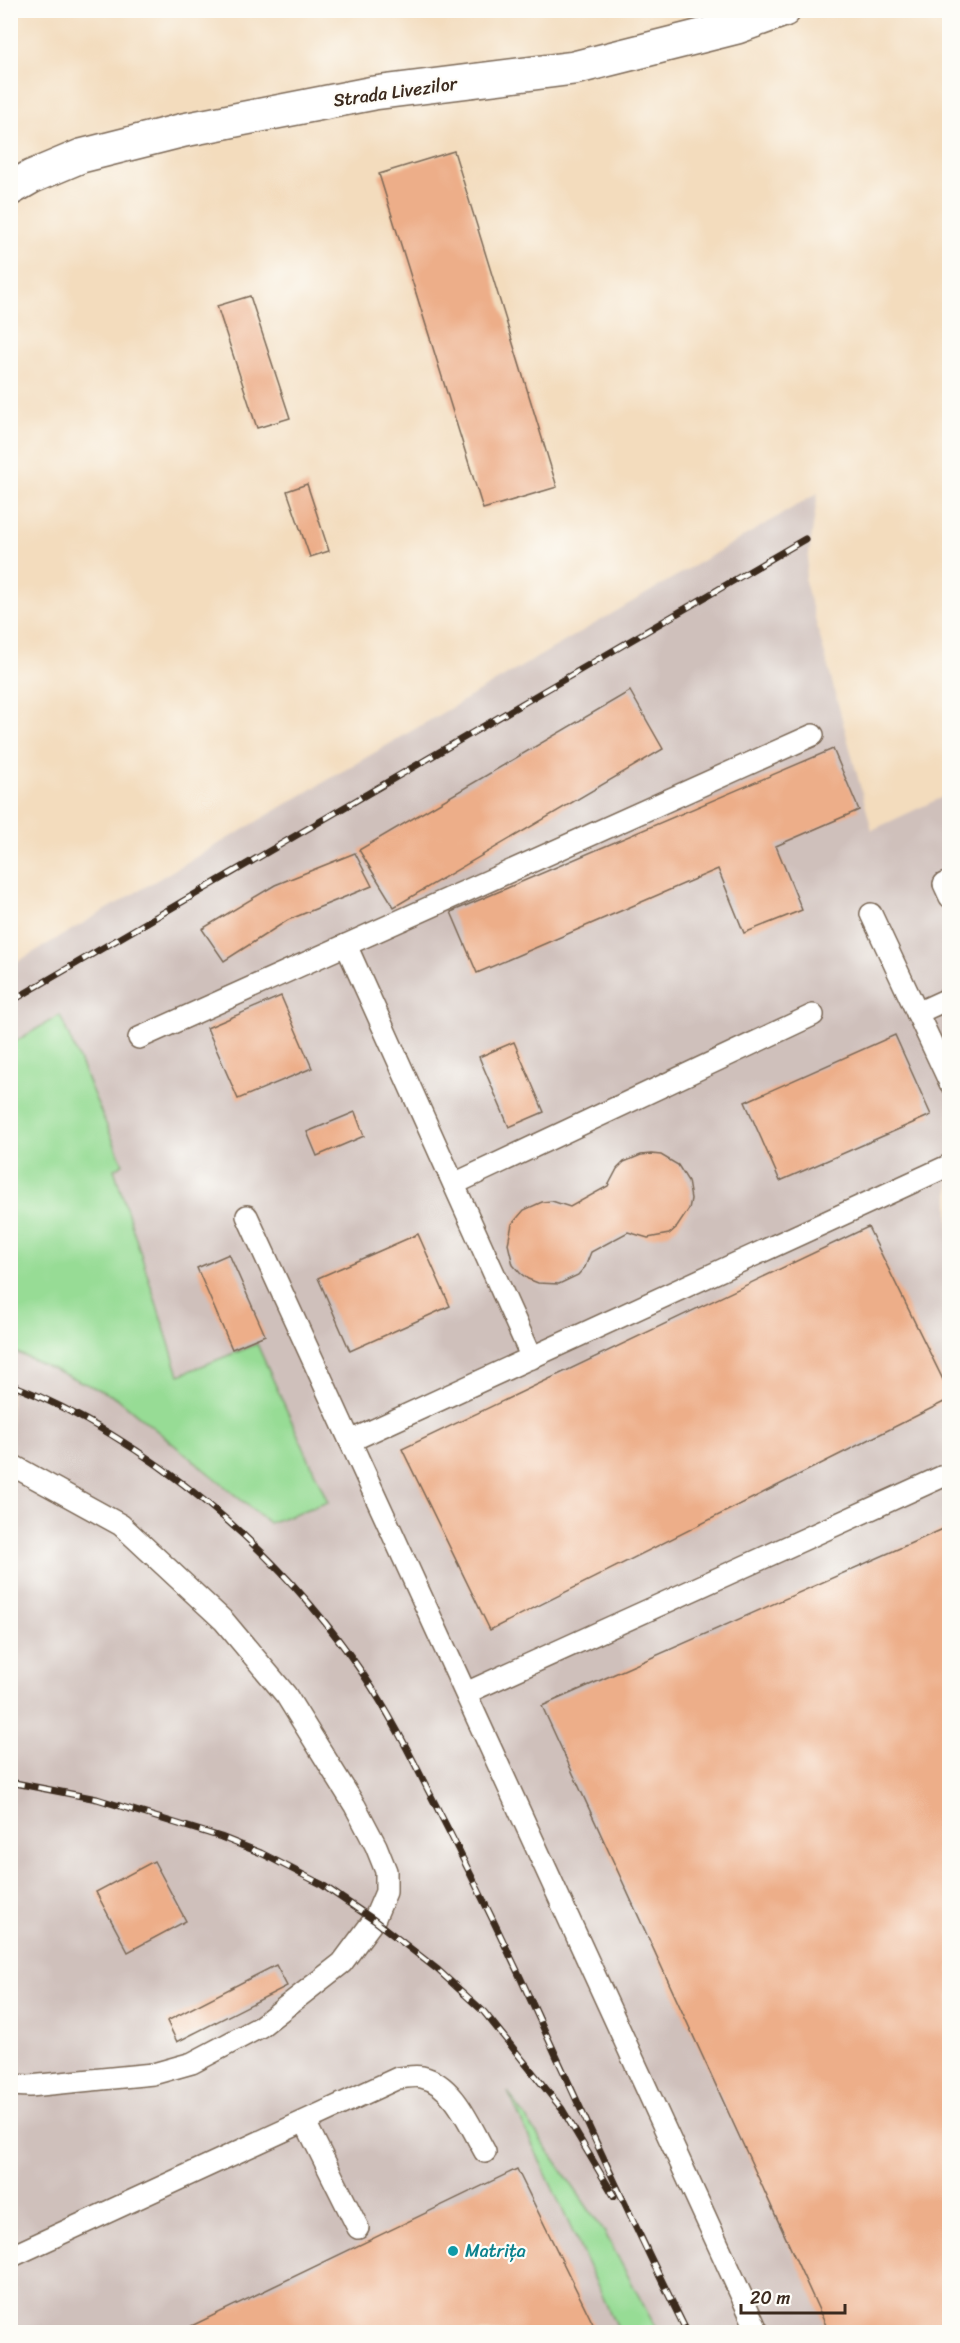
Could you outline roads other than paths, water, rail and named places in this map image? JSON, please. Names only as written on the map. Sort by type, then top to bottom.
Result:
[{"type":"street","name":"Strada Livezilor","points":[[10,189],[31,177],[81,156],[184,129],[374,93],[574,68],[737,27],[784,10]]},
{"type":"lane","points":[[139,1038],[813,735]]},
{"type":"lane","points":[[950,882],[944,884],[950,897]]},
{"type":"lane","points":[[872,914],[950,1083]]},
{"type":"lane","points":[[346,945],[532,1358]]},
{"type":"lane","points":[[917,1013],[950,998]]},
{"type":"lane","points":[[454,1184],[813,1015]]},
{"type":"lane","points":[[350,1442],[950,1165]]},
{"type":"lane","points":[[248,1216],[758,2332]]},
{"type":"lane","points":[[10,1464],[121,1525],[224,1621],[286,1695],[355,1806],[386,1871],[386,1892],[374,1920],[342,1963],[260,2027],[192,2063],[153,2074],[30,2086],[10,2085]]},
{"type":"lane","points":[[466,1693],[950,1473]]},
{"type":"lane","points":[[10,2257],[398,2078],[421,2077],[441,2085],[460,2109],[485,2152]]},
{"type":"lane","points":[[305,2122],[358,2228]]},
{"type":"railway","points":[[10,1002],[805,539]]},
{"type":"railway","points":[[10,1384],[62,1407],[112,1435],[161,1467],[208,1504],[292,1585],[330,1628],[363,1674],[405,1745],[475,1884],[687,2332]]},
{"type":"railway","points":[[10,1782],[97,1799],[221,1837],[261,1853],[321,1884],[374,1920],[438,1970],[484,2012],[562,2109],[614,2196]]},
{"type":"place","name":"Matrița","points":[[453,2251]]}]
